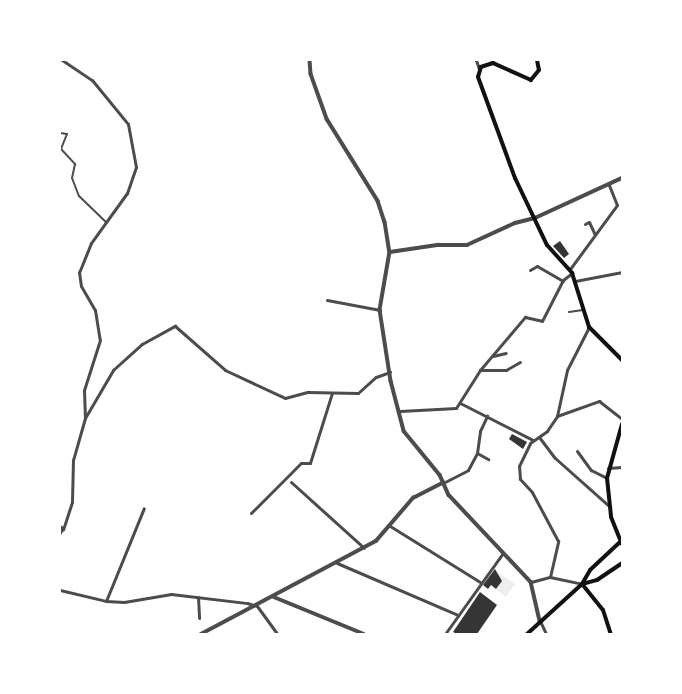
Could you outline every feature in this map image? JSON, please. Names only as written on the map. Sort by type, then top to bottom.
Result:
[{"type":"main road","points":[[536,60],[540,70],[531,80],[498,64],[484,65],[479,69],[478,77],[515,178],[547,245],[570,270],[576,284],[589,327],[622,360]]},
{"type":"main road","points":[[527,634],[582,584],[590,570],[621,543],[610,507],[607,478],[608,468],[622,424]]},
{"type":"main road","points":[[582,584],[597,580],[622,563]]},
{"type":"main road","points":[[582,584],[603,610],[611,634]]},
{"type":"street","points":[[62,60],[92,80],[131,132],[136,174],[127,193],[86,251],[78,278],[95,310],[101,333],[84,390],[85,418]]},
{"type":"street","points":[[310,60],[312,74],[327,119],[381,208],[390,252],[380,310],[390,372],[409,440],[441,476],[445,488],[531,582],[540,621],[546,634]]},
{"type":"street","points":[[476,60],[479,69]]},
{"type":"street","points":[[60,133],[67,134],[61,149],[75,164],[72,178],[79,196],[106,222]]},
{"type":"street","points":[[390,252],[438,245],[468,245],[515,223],[535,218],[591,189],[609,184],[622,178]]},
{"type":"street","points":[[400,411],[453,410],[460,403],[480,370],[526,317],[542,321],[570,270],[616,205],[609,184]]},
{"type":"street","points":[[585,224],[589,222],[595,235]]},
{"type":"street","points":[[530,270],[537,266],[563,281]]},
{"type":"street","points":[[576,284],[599,276],[622,272]]},
{"type":"street","points":[[327,300],[380,310]]},
{"type":"street","points":[[569,312],[584,309]]},
{"type":"street","points":[[60,534],[72,502],[73,460],[85,418],[122,362],[155,335],[171,327],[181,328],[225,370],[274,395],[285,398],[308,392],[358,393],[376,377],[390,372]]},
{"type":"street","points":[[558,416],[567,370],[589,327]]},
{"type":"street","points":[[493,356],[506,353]]},
{"type":"street","points":[[480,370],[506,370],[520,362]]},
{"type":"street","points":[[251,513],[301,463],[310,463],[332,393]]},
{"type":"street","points":[[550,577],[558,541],[519,474],[521,462],[533,440],[539,436],[558,416],[599,401],[622,419]]},
{"type":"street","points":[[460,403],[533,440]]},
{"type":"street","points":[[202,634],[364,548],[390,526],[413,498],[466,472],[477,453],[480,431],[487,416]]},
{"type":"street","points":[[539,436],[548,451],[598,498],[610,507]]},
{"type":"street","points":[[577,451],[591,470],[607,478]]},
{"type":"street","points":[[477,453],[488,459]]},
{"type":"street","points":[[608,468],[622,467]]},
{"type":"street","points":[[291,482],[364,548]]},
{"type":"street","points":[[106,601],[144,508]]},
{"type":"street","points":[[390,526],[480,582]]},
{"type":"street","points":[[445,634],[480,582],[503,553]]},
{"type":"street","points":[[337,563],[458,615]]},
{"type":"street","points":[[531,582],[550,577],[582,584]]},
{"type":"street","points":[[60,590],[106,601],[124,602],[171,594],[256,606],[277,634]]},
{"type":"street","points":[[198,597],[199,618]]},
{"type":"street","points":[[274,597],[364,634]]},
{"type":"shaded area","points":[[499,573],[515,584],[506,597],[496,589],[502,581],[496,577]]},
{"type":"building","points":[[560,241],[569,254],[564,258],[553,246]]},
{"type":"building","points":[[512,434],[527,442],[523,449],[509,439]]},
{"type":"building","points":[[495,569],[502,581],[496,589],[491,585],[488,589],[483,585]]},
{"type":"building","points":[[480,592],[497,605],[477,634],[457,634],[453,632]]}]
